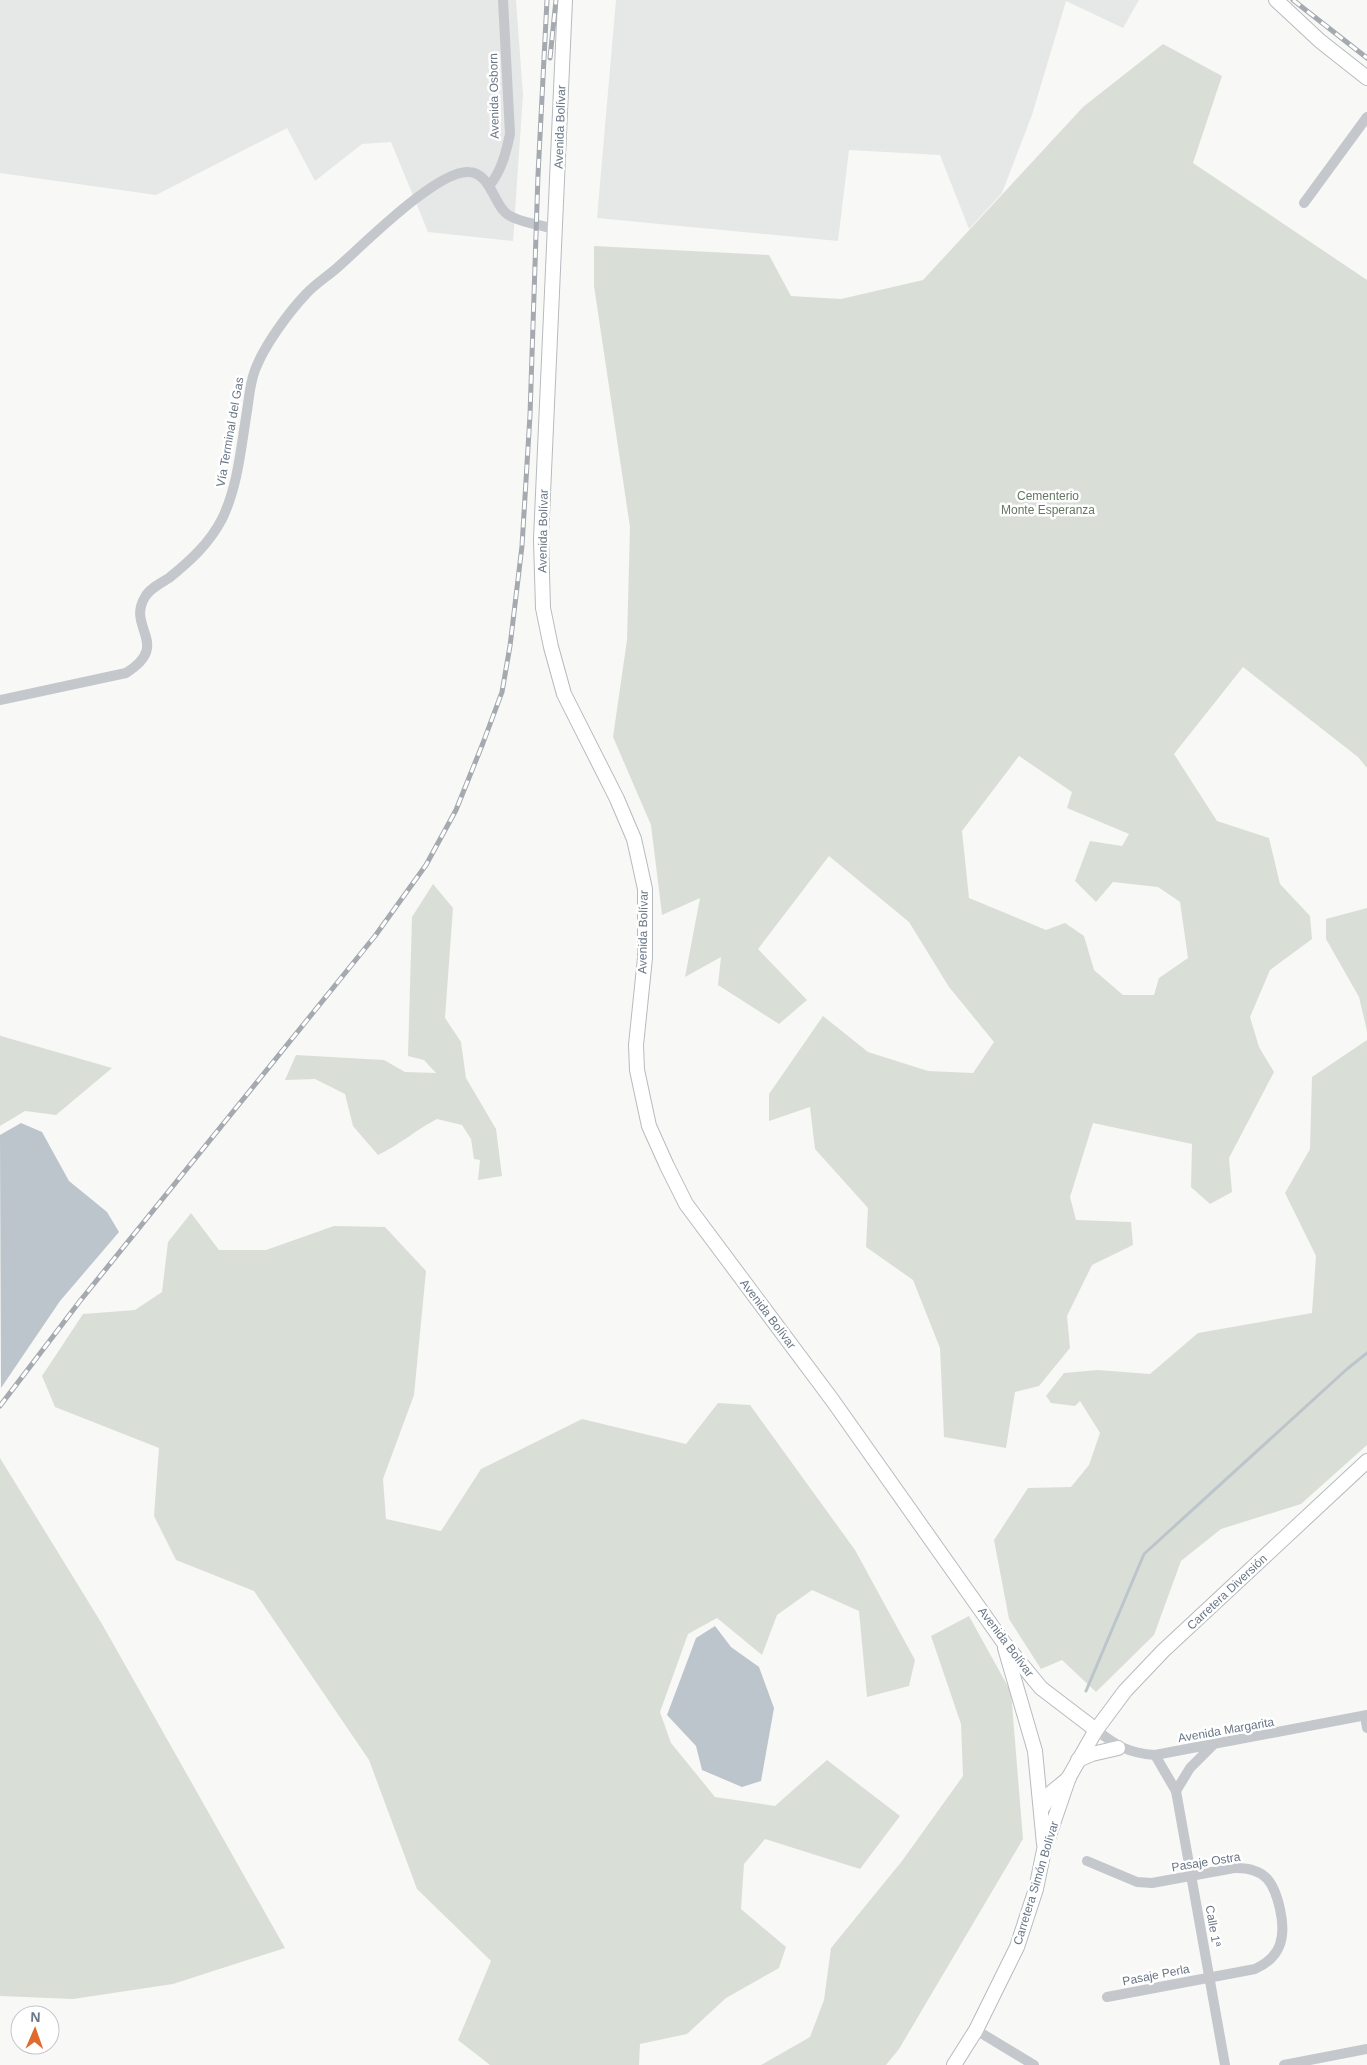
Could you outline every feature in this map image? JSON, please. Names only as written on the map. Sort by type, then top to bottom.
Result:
[{"type":"main road","name":"Avenida Bolívar","points":[[565,0],[541,539],[543,608],[551,648],[564,694],[617,799],[634,839],[645,889],[645,958],[636,1045],[637,1070],[649,1126],[686,1204],[839,1409],[1004,1643],[1041,1688],[1096,1730]]},
{"type":"main road","points":[[1276,0],[1320,41],[1367,78]]},
{"type":"main road","name":"Carretera Diversión","points":[[1096,1730],[1125,1691],[1163,1652],[1367,1462]]},
{"type":"main road","points":[[1004,1643],[1031,1735],[1038,1773],[1044,1850]]},
{"type":"main road","name":"Carretera Simón Bolívar","points":[[954,2065],[976,2030],[1017,1947],[1036,1889],[1044,1850],[1070,1777],[1096,1730]]},
{"type":"main road","points":[[1078,1760],[1092,1754],[1118,1748]]},
{"type":"main road","name":"Carretera Simón Bolívar","points":[[1042,1810],[1052,1792],[1070,1777]]},
{"type":"street","name":"Avenida Osborn","points":[[489,186],[496,178],[506,152],[510,134],[503,0]]},
{"type":"street","points":[[1304,203],[1367,117]]},
{"type":"street","name":"Vía Terminal del Gas","points":[[0,700],[126,672],[141,663],[148,647],[140,619],[140,605],[146,594],[192,559],[209,540],[222,518],[236,477],[254,371],[264,352],[306,293],[406,207],[444,179],[458,172],[471,171],[482,177],[503,210],[511,218],[536,223],[555,230]]},
{"type":"street","points":[[1366,1716],[1367,1728]]},
{"type":"street","name":"Avenida Margarita","points":[[1096,1730],[1118,1748],[1138,1754],[1154,1755],[1212,1746],[1366,1716]]},
{"type":"street","points":[[1154,1755],[1176,1791],[1190,1768],[1212,1746]]},
{"type":"street","name":"Calle 1ª","points":[[1176,1791],[1225,2065]]},
{"type":"street","name":"Pasaje Ostra","points":[[1087,1861],[1137,1882],[1152,1883],[1234,1868],[1257,1871],[1273,1886],[1283,1922],[1283,1940],[1279,1950],[1265,1964],[1255,1969],[1209,1978]]},
{"type":"street","name":"Pasaje Perla","points":[[1107,1997],[1209,1978]]},
{"type":"street","points":[[976,2030],[1034,2065]]},
{"type":"street","points":[[1284,2065],[1367,2050]]},
{"type":"shaded area","points":[[0,0],[516,0],[523,95],[513,241],[428,232],[391,142],[362,144],[315,181],[287,128],[156,195],[0,173]]},
{"type":"shaded area","points":[[616,0],[1139,0],[1123,28],[1066,1],[1032,115],[1002,193],[969,229],[940,155],[849,150],[838,241],[597,218]]},
{"type":"shaded area","points":[[21,1123],[42,1132],[69,1181],[107,1212],[119,1232],[60,1301],[1,1388],[0,1135]]},
{"type":"shaded area","points":[[715,1626],[731,1647],[759,1667],[774,1708],[761,1781],[742,1787],[702,1770],[696,1746],[667,1715],[696,1638]]},
{"type":"green space","name":"Cementerio Monte Esperanza","points":[[1163,44],[1222,76],[1193,163],[1367,280],[1367,768],[1358,757],[1243,667],[1174,754],[1217,821],[1269,838],[1280,884],[1310,916],[1312,939],[1270,970],[1250,1017],[1259,1047],[1274,1072],[1229,1158],[1232,1192],[1210,1204],[1191,1187],[1192,1144],[1093,1123],[1070,1197],[1076,1220],[1131,1222],[1133,1245],[1092,1265],[1067,1316],[1070,1348],[1039,1386],[1015,1392],[1006,1448],[944,1437],[940,1348],[913,1280],[866,1247],[868,1208],[815,1149],[810,1107],[769,1121],[769,1094],[823,1016],[868,1052],[928,1071],[973,1073],[994,1042],[949,987],[909,922],[829,856],[758,949],[807,1000],[779,1024],[718,985],[721,957],[685,977],[700,898],[662,915],[651,825],[613,737],[627,640],[630,527],[594,286],[594,246],[769,255],[791,296],[841,299],[923,280],[1083,107]],"holes":[[[1019,756],[1072,792],[1067,808],[1129,834],[1122,846],[1090,841],[1075,881],[1096,902],[1113,882],[1158,887],[1180,902],[1188,958],[1159,978],[1154,995],[1123,995],[1094,970],[1084,936],[1065,923],[1046,930],[969,898],[962,831]]]},
{"type":"green space","points":[[433,884],[453,908],[445,1018],[461,1042],[466,1078],[496,1129],[502,1176],[478,1180],[480,1160],[474,1159],[471,1139],[462,1125],[437,1119],[378,1155],[353,1126],[345,1094],[315,1079],[285,1080],[296,1055],[384,1060],[405,1072],[436,1073],[424,1060],[408,1056],[412,917]]},
{"type":"green space","points":[[1367,908],[1367,1031],[1359,997],[1326,939],[1326,919]]},
{"type":"green space","points":[[0,1035],[112,1068],[56,1115],[25,1111],[0,1126]]},
{"type":"green space","points":[[1367,1040],[1367,1445],[1301,1504],[1221,1529],[1181,1561],[1154,1635],[1096,1692],[1062,1660],[1041,1669],[1009,1619],[994,1540],[1028,1488],[1071,1487],[1089,1465],[1100,1433],[1080,1401],[1075,1406],[1051,1403],[1046,1396],[1064,1373],[1098,1370],[1150,1374],[1198,1333],[1312,1313],[1316,1256],[1285,1193],[1310,1149],[1312,1077]]},
{"type":"green space","points":[[191,1213],[219,1250],[266,1250],[334,1226],[385,1227],[426,1271],[414,1395],[383,1479],[386,1519],[441,1531],[481,1469],[582,1419],[686,1444],[718,1403],[750,1405],[855,1550],[915,1660],[909,1686],[867,1697],[859,1611],[812,1590],[777,1615],[762,1655],[717,1618],[688,1634],[660,1712],[671,1743],[715,1797],[775,1806],[827,1760],[900,1816],[860,1869],[765,1839],[744,1864],[741,1909],[786,1947],[779,1968],[726,1998],[687,2034],[640,2044],[639,2065],[490,2065],[458,2040],[491,1961],[417,1889],[369,1760],[254,1591],[176,1560],[154,1516],[159,1448],[55,1407],[42,1376],[83,1314],[135,1310],[162,1292],[168,1242]]},
{"type":"green space","points":[[0,1458],[102,1624],[285,1948],[173,1984],[73,1999],[0,1996]]},
{"type":"green space","points":[[969,1616],[1011,1692],[1023,1839],[899,2049],[886,2065],[761,2065],[810,2037],[824,2000],[831,1948],[902,1861],[963,1776],[961,1724],[931,1636]]},
{"type":"waterway","points":[[1086,1691],[1144,1554],[1347,1369],[1367,1353]]},
{"type":"railway","points":[[0,1406],[80,1301],[375,936],[426,865],[456,810],[483,743],[502,692],[510,646],[522,546],[530,415],[538,175],[547,0]]},
{"type":"railway","points":[[550,58],[556,0]]},
{"type":"railway","points":[[1293,0],[1367,58]]}]
